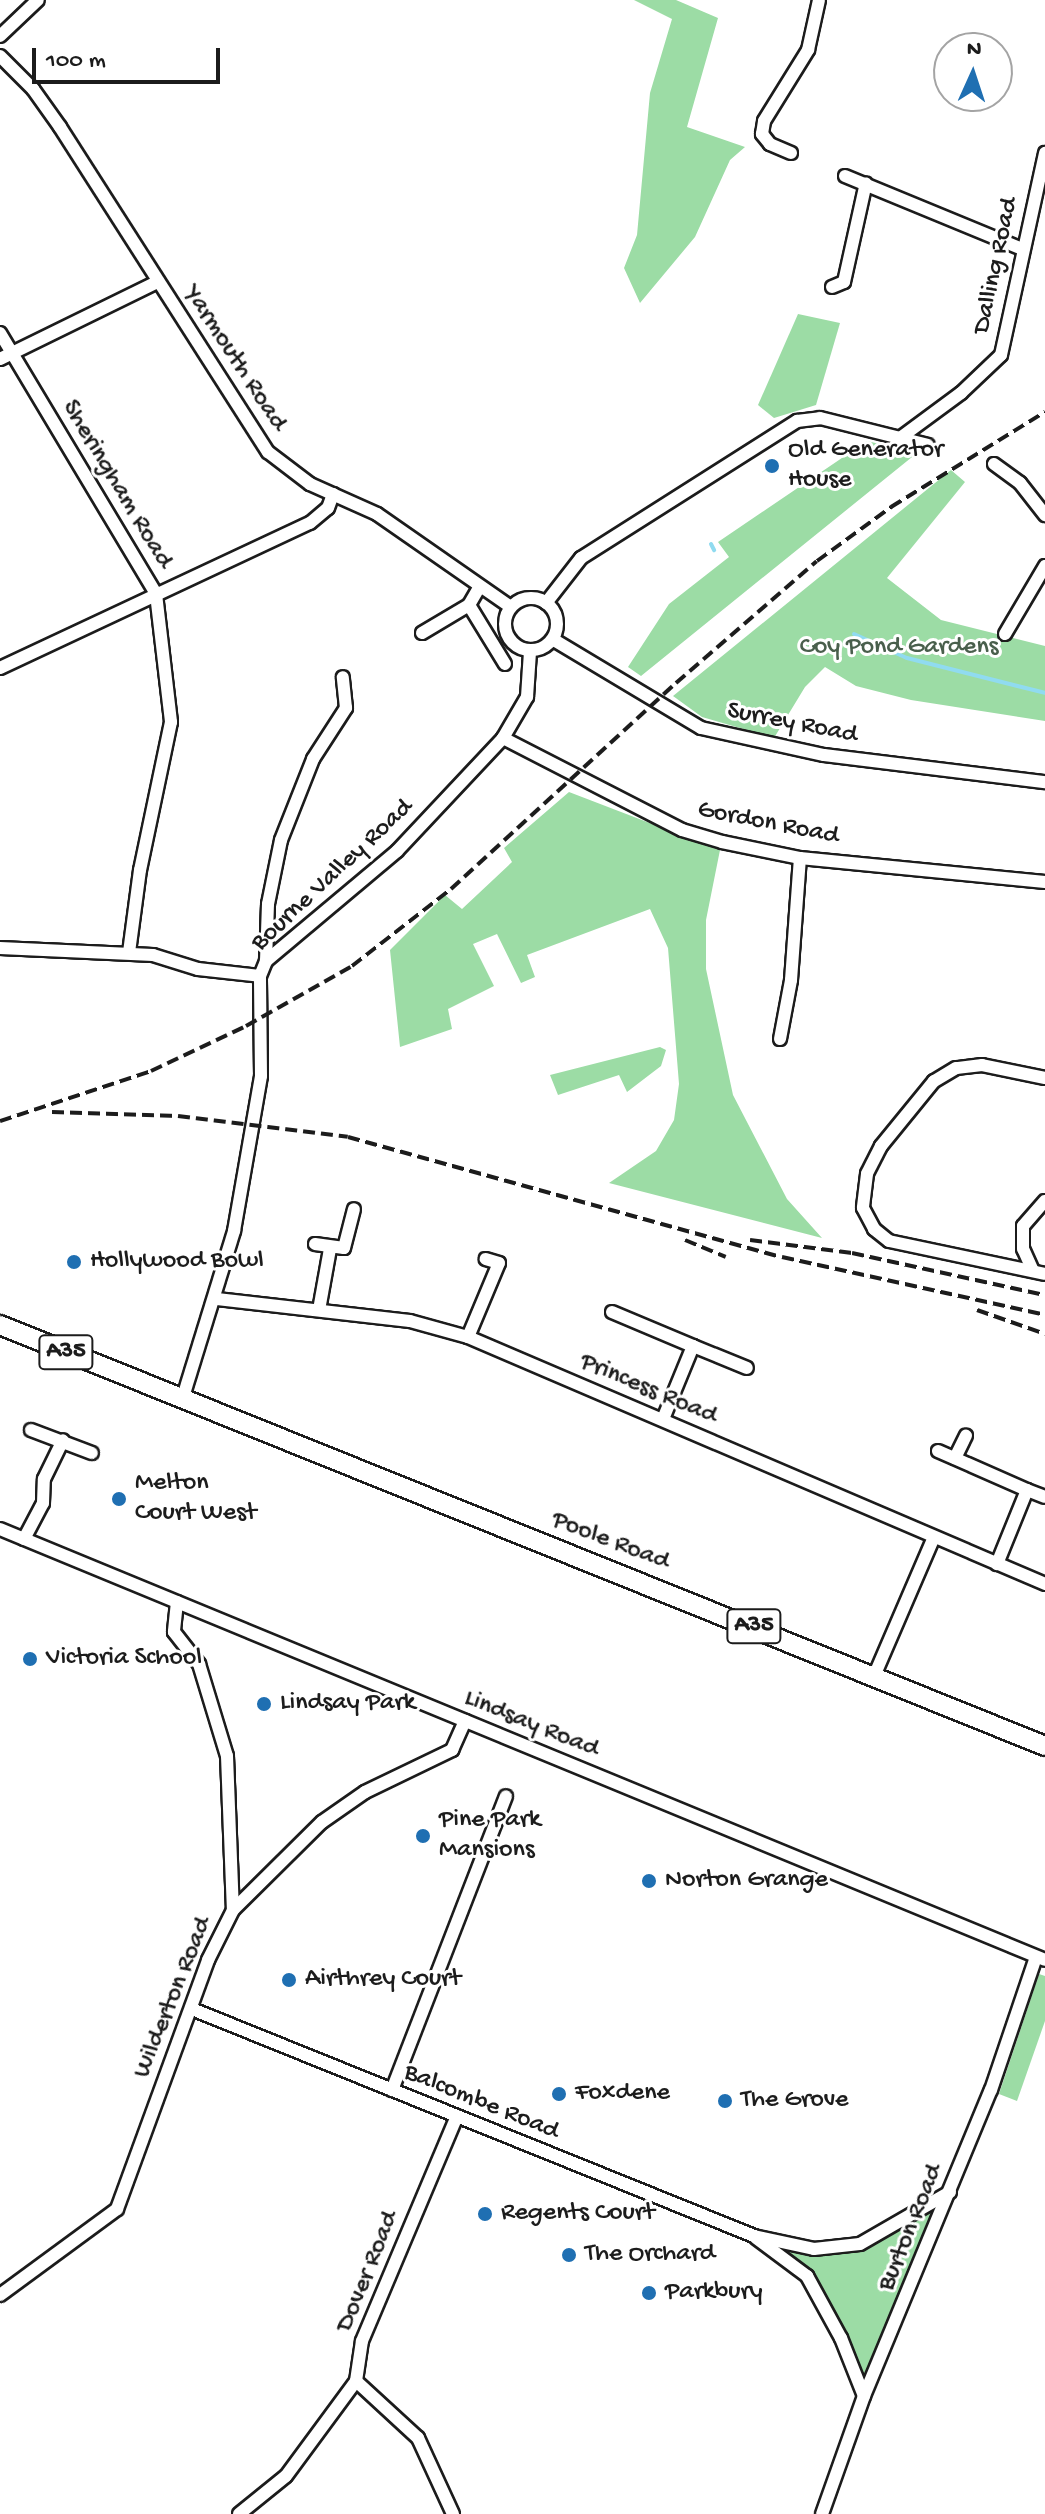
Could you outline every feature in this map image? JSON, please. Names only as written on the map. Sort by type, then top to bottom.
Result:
[{"type":"highway","name":"Poole Road","points":[[0,1325],[875,1674],[1045,1746]]},
{"type":"street","points":[[0,36],[38,0]]},
{"type":"street","points":[[791,153],[770,144],[762,134],[764,121],[808,50],[819,0]]},
{"type":"street","name":"Yarmouth Road","points":[[0,56],[33,89],[60,127],[250,432],[282,465],[377,514],[479,588],[508,605]]},
{"type":"street","name":"Dalling Road","points":[[900,438],[961,393],[1001,355],[1045,153]]},
{"type":"street","points":[[845,176],[1022,249]]},
{"type":"street","points":[[832,287],[844,282],[866,183]]},
{"type":"street","points":[[6,357],[157,282]]},
{"type":"street","name":"Sheringham Road","points":[[0,333],[6,357],[156,594],[171,722],[140,870],[129,952]]},
{"type":"street","points":[[546,603],[581,558],[664,501],[808,418],[928,445]]},
{"type":"street","points":[[994,464],[1020,483],[1045,515]]},
{"type":"street","points":[[0,668],[319,518],[333,494]]},
{"type":"street","points":[[1005,634],[1045,566]]},
{"type":"street","points":[[422,633],[469,605],[479,588]]},
{"type":"street","points":[[526,597],[546,603],[555,619],[554,640],[541,652],[519,648],[505,625],[508,605],[526,597]]},
{"type":"street","points":[[469,605],[505,664]]},
{"type":"street","name":"Surrey Road","points":[[554,640],[701,728],[824,755],[1045,782]]},
{"type":"street","name":"Bourne Valley Road","points":[[179,1396],[217,1299],[261,1076],[260,976],[266,961],[397,851],[503,738],[527,697],[530,652]]},
{"type":"street","points":[[266,961],[268,904],[281,840],[313,759],[346,708],[343,677]]},
{"type":"street","name":"Gordon Road","points":[[503,738],[682,830],[800,858],[1045,882]]},
{"type":"street","points":[[780,1039],[791,980],[800,858]]},
{"type":"street","points":[[0,948],[129,952],[212,972],[260,976]]},
{"type":"street","points":[[1039,1272],[889,1241],[874,1229],[863,1208],[867,1174],[881,1146],[934,1081],[956,1068],[982,1065],[1045,1078]]},
{"type":"street","points":[[1039,1272],[1023,1249],[1023,1226],[1045,1201]]},
{"type":"street","points":[[315,1244],[330,1249],[344,1248],[354,1209]]},
{"type":"street","points":[[319,1310],[330,1249]]},
{"type":"street","points":[[486,1259],[513,1269]]},
{"type":"street","points":[[468,1337],[499,1263]]},
{"type":"street","name":"Princess Road","points":[[217,1299],[410,1321],[468,1337],[1045,1584]]},
{"type":"street","points":[[612,1312],[747,1368]]},
{"type":"street","points":[[663,1419],[693,1346]]},
{"type":"street","points":[[31,1430],[92,1453]]},
{"type":"street","points":[[955,1458],[966,1435]]},
{"type":"street","points":[[24,1539],[43,1503],[44,1479],[63,1440]]},
{"type":"street","points":[[938,1451],[1045,1497]]},
{"type":"street","points":[[997,1564],[1027,1490]]},
{"type":"street","name":"Lindsay Road","points":[[0,1529],[1040,1958]]},
{"type":"street","points":[[875,1674],[934,1537]]},
{"type":"street","points":[[177,1602],[174,1632],[199,1664],[227,1756],[233,1910]]},
{"type":"street","name":"Wilderton Road","points":[[0,2295],[117,2209],[208,1960],[233,1910],[322,1822],[365,1792],[452,1750],[465,1721]]},
{"type":"street","points":[[392,2090],[506,1796]]},
{"type":"street","name":"Burton Road","points":[[822,2514],[864,2396],[950,2192],[1040,1958]]},
{"type":"street","name":"Balcombe Road","points":[[192,2009],[754,2236],[814,2249],[860,2244],[950,2192]]},
{"type":"street","name":"Dover Road","points":[[356,2381],[362,2341],[457,2116]]},
{"type":"street","name":"Balcombe Road","points":[[754,2236],[807,2276],[841,2338],[864,2396]]},
{"type":"street","points":[[239,2514],[286,2476],[356,2381],[418,2438],[453,2514]]},
{"type":"green space","points":[[634,0],[676,0],[718,18],[687,127],[745,147],[730,160],[695,237],[640,303],[624,268],[637,235],[650,93],[672,19]]},
{"type":"green space","points":[[798,314],[840,323],[816,405],[774,418],[758,405]]},
{"type":"green space","points":[[867,441],[917,453],[641,676],[628,667],[669,604],[729,557],[718,542]]},
{"type":"green space","name":"Coy Pond Gardens","points":[[951,470],[965,482],[887,578],[941,620],[1045,646],[1045,721],[911,700],[856,686],[825,667],[805,687],[774,738],[702,717],[673,696]]},
{"type":"green space","points":[[569,792],[720,850],[706,920],[706,969],[733,1095],[787,1199],[822,1238],[609,1183],[656,1151],[674,1120],[679,1084],[668,948],[650,909],[527,955],[535,977],[521,983],[497,934],[473,944],[494,986],[448,1009],[452,1029],[400,1047],[390,950],[445,895],[462,909],[512,862],[504,848]]},
{"type":"green space","points":[[660,1047],[666,1050],[661,1066],[627,1092],[619,1075],[558,1095],[550,1075]]},
{"type":"green space","points":[[1039,1974],[1045,1976],[1045,2021],[1017,2101],[999,2094]]},
{"type":"green space","points":[[950,2192],[864,2396],[807,2276],[758,2236],[814,2249],[860,2244]]},
{"type":"waterway","points":[[711,544],[714,550]]},
{"type":"waterway","points":[[854,634],[907,658],[1045,693]]},
{"type":"railway","points":[[0,1121],[151,1071],[246,1026],[352,966],[451,889],[676,683],[817,561],[891,507],[1045,412]]},
{"type":"railway","points":[[52,1112],[178,1116],[348,1137],[782,1257],[1045,1315]]},
{"type":"railway","points":[[685,1240],[726,1257]]},
{"type":"railway","points":[[750,1240],[852,1253],[1045,1295]]},
{"type":"railway","points":[[977,1310],[1045,1334]]},
{"type":"place","name":"Old Generator House","points":[[772,466]]},
{"type":"place","name":"Hollywood Bowl","points":[[74,1262]]},
{"type":"place","name":"Melton Court West","points":[[119,1499]]},
{"type":"place","name":"Victoria School","points":[[30,1659]]},
{"type":"place","name":"Lindsay Park","points":[[264,1704]]},
{"type":"place","name":"Pine Park Mansions","points":[[423,1836]]},
{"type":"place","name":"Norton Grange","points":[[649,1881]]},
{"type":"place","name":"Airthrey Court","points":[[289,1980]]},
{"type":"place","name":"Foxdene","points":[[559,2094]]},
{"type":"place","name":"The Grove","points":[[725,2101]]},
{"type":"place","name":"Regents Court","points":[[485,2214]]},
{"type":"place","name":"The Orchard","points":[[569,2255]]},
{"type":"place","name":"Parkbury","points":[[649,2293]]}]
